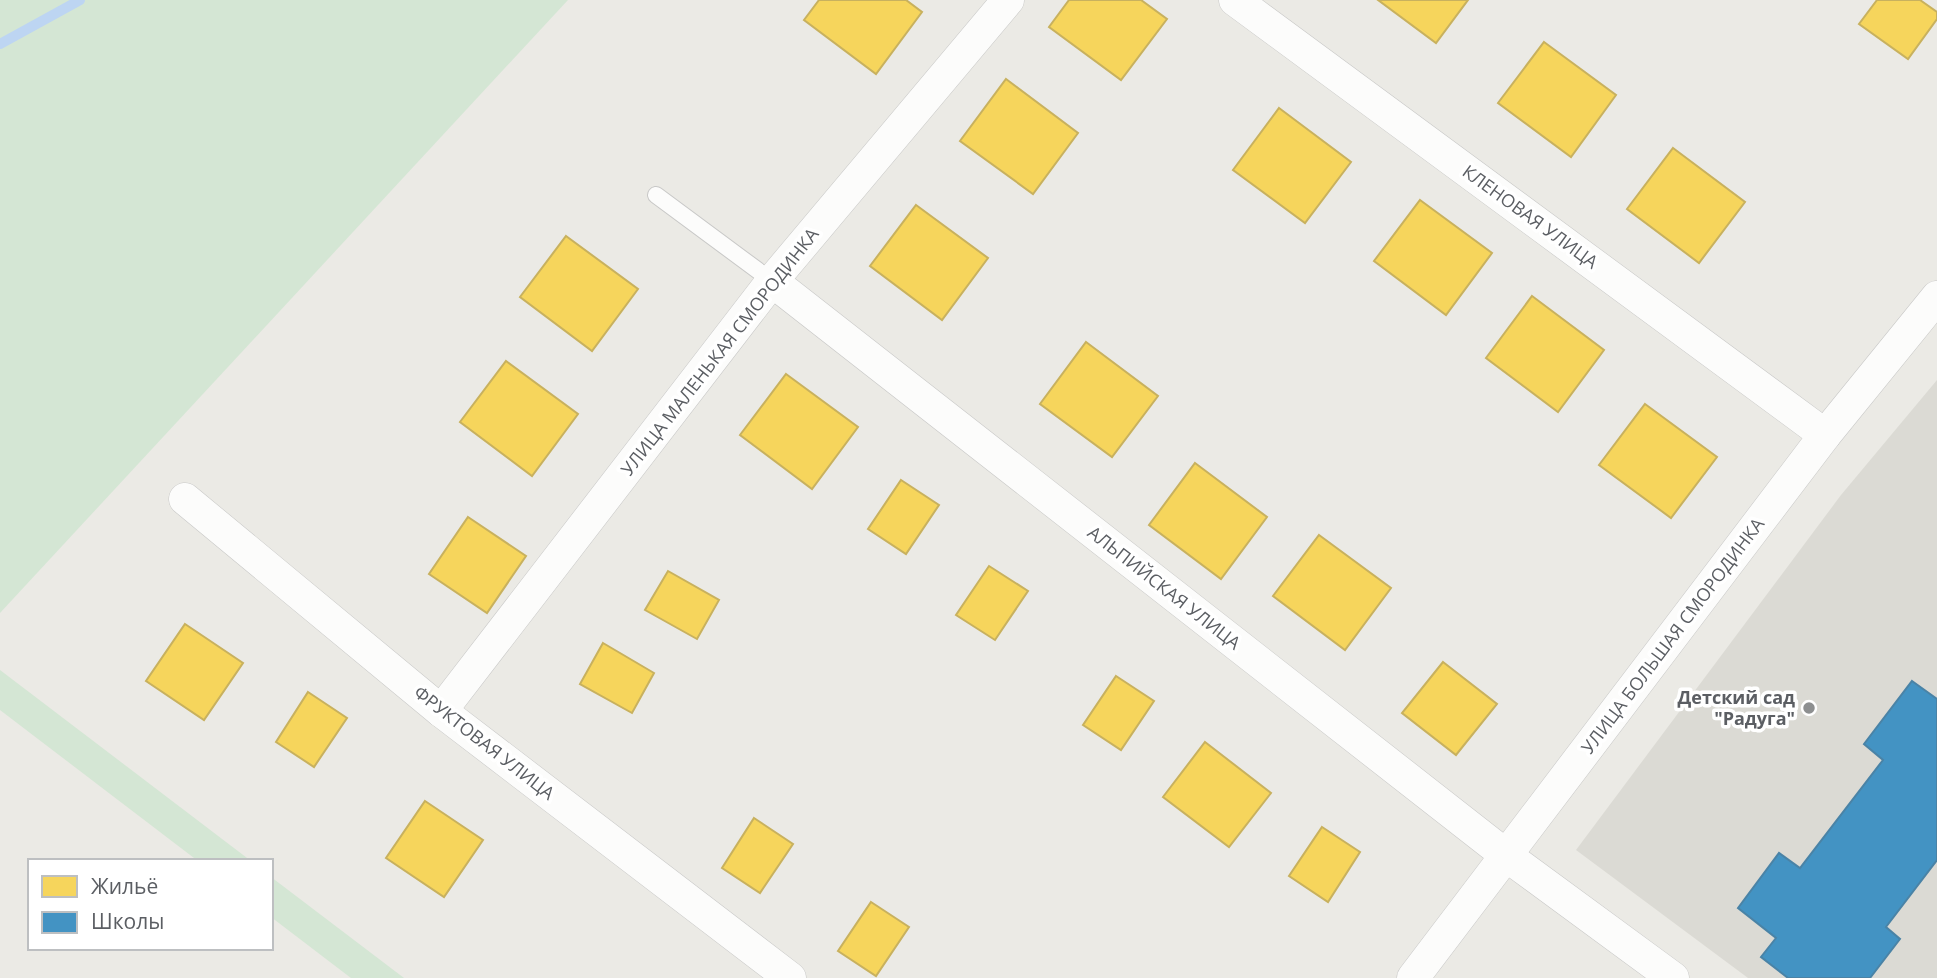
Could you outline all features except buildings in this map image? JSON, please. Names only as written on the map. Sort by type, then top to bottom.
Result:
[{"type":"street","name":"УЛИЦА МАЛЕНЬКАЯ СМОРОДИНКА","points":[[441,712],[772,281],[1008,0]]},
{"type":"street","name":"КЛЕНОВАЯ УЛИЦА","points":[[1235,0],[1825,435]]},
{"type":"street","name":"АЛЬПИЙСКАЯ УЛИЦА","points":[[772,281],[1507,856],[1673,978]]},
{"type":"street","name":"УЛИЦА БОЛЬШАЯ СМОРОДИНКА","points":[[1413,978],[1825,435],[1937,297]]},
{"type":"street","name":"ФРУКТОВАЯ УЛИЦА","points":[[185,499],[441,712],[790,978]]},
{"type":"lane","name":"АЛЬПИЙСКАЯ УЛИЦА","points":[[656,195],[772,281]]},
{"type":"shaded area","name":"Детский сад \"Радуга\"","points":[[1937,380],[1937,978],[1748,978],[1576,850],[1841,495]]},
{"type":"green space","points":[[0,0],[568,0],[0,613]]},
{"type":"green space","points":[[0,670],[248,859],[195,859],[0,710]]},
{"type":"green space","points":[[273,879],[404,978],[351,978],[273,919]]},
{"type":"waterway","points":[[0,44],[80,0]]},
{"type":"place","name":"Детский сад \"Радуга\"","points":[[1809,708]]}]
